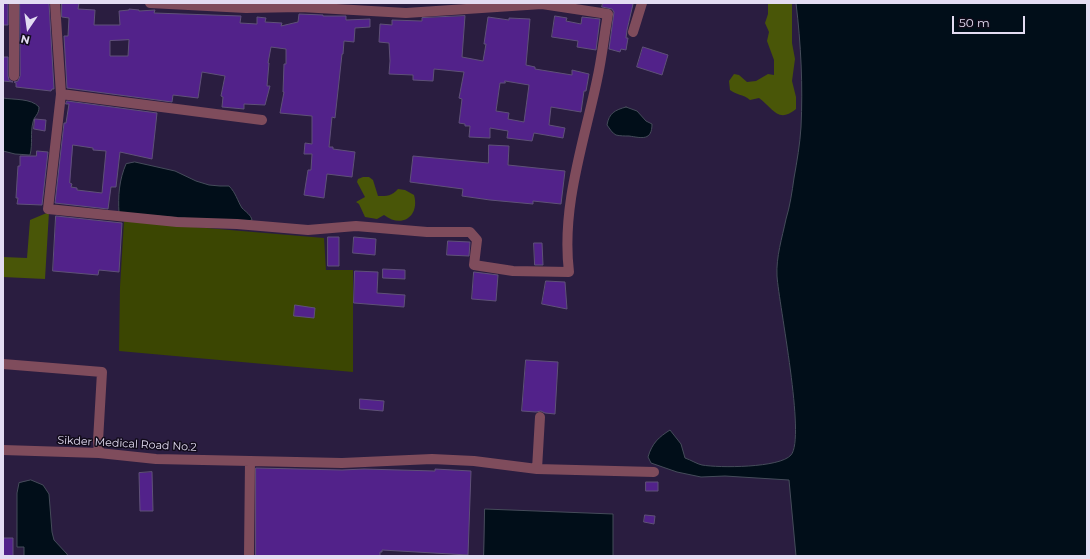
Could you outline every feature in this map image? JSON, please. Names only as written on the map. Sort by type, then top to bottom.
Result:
[{"type":"street","points":[[14,3],[14,76]]},
{"type":"street","points":[[55,3],[60,94],[48,209],[177,222],[237,224],[308,230],[356,226],[427,232],[470,232],[478,240],[474,265],[514,271],[569,272],[567,257],[573,184],[597,78],[608,14],[542,4],[406,13],[301,5],[246,8],[150,3]]},
{"type":"street","points":[[633,32],[642,3]]},
{"type":"street","points":[[60,94],[262,120]]},
{"type":"street","points":[[3,364],[102,372],[98,441],[99,453]]},
{"type":"street","points":[[538,469],[540,417]]},
{"type":"street","name":"Sikder Medical Road No.2","points":[[3,450],[99,453],[156,459],[342,463],[432,459],[474,461],[538,469],[654,472]]},
{"type":"street","points":[[249,556],[250,461]]},
{"type":"green space","points":[[768,3],[792,3],[792,43],[795,59],[792,81],[796,97],[796,109],[785,115],[776,113],[759,98],[750,100],[730,90],[729,81],[734,74],[739,75],[747,82],[756,81],[768,74],[774,75],[774,60],[767,41],[769,32],[765,23],[768,14]]},
{"type":"green space","points":[[369,177],[373,180],[378,196],[389,195],[398,189],[405,190],[414,195],[415,202],[412,214],[408,218],[397,221],[384,215],[377,219],[365,217],[359,204],[356,202],[365,197],[357,182],[358,179]]},
{"type":"green space","points":[[49,212],[45,279],[3,277],[3,257],[27,258],[30,220]]},
{"type":"green space","points":[[124,221],[324,238],[326,270],[353,270],[353,372],[119,351],[120,287]]},
{"type":"shaded area","points":[[796,3],[1087,3],[1087,556],[796,556],[789,480],[725,476],[701,477],[677,472],[651,463],[648,457],[654,444],[659,438],[670,430],[681,444],[685,458],[710,466],[735,467],[762,465],[775,462],[785,459],[791,455],[795,444],[794,399],[777,276],[777,262],[792,194],[801,127],[801,65]]},
{"type":"shaded area","points":[[3,98],[32,102],[39,107],[32,126],[30,155],[15,154],[3,151]]},
{"type":"shaded area","points":[[626,107],[637,111],[646,121],[652,124],[652,129],[648,136],[642,138],[619,136],[611,131],[607,125],[609,118],[619,109]]},
{"type":"shaded area","points":[[135,162],[175,171],[196,181],[209,185],[229,186],[242,208],[252,220],[205,220],[119,213],[122,176],[126,164]]},
{"type":"shaded area","points":[[31,480],[43,485],[49,494],[54,540],[68,556],[24,556],[24,547],[17,547],[17,493],[19,483]]},
{"type":"shaded area","points":[[485,509],[613,514],[613,556],[484,556]]},
{"type":"building","points":[[3,3],[8,3],[8,25],[4,25]]},
{"type":"building","points":[[20,3],[49,3],[54,89],[51,91],[16,87],[16,83],[14,82],[18,81],[20,76]]},
{"type":"building","points":[[62,3],[79,3],[78,9],[95,10],[94,25],[120,25],[119,11],[129,9],[139,11],[155,10],[154,13],[241,16],[240,23],[257,24],[257,17],[266,18],[265,22],[282,23],[281,26],[298,22],[299,14],[346,16],[346,20],[370,19],[370,27],[355,28],[354,42],[344,41],[335,118],[332,117],[329,147],[333,147],[333,149],[355,152],[352,177],[327,174],[324,198],[304,195],[308,170],[311,170],[312,154],[304,154],[305,143],[312,144],[312,116],[280,113],[284,92],[284,64],[286,64],[286,49],[271,47],[268,63],[267,86],[270,86],[265,105],[244,104],[244,109],[222,107],[223,97],[221,96],[225,76],[202,72],[198,98],[173,95],[172,102],[67,88],[64,36],[68,36],[69,18],[62,17]],"holes":[[[129,40],[128,56],[110,56],[110,41]]]},
{"type":"building","points":[[603,3],[633,4],[627,30],[626,38],[628,38],[626,50],[621,49],[620,52],[609,49],[614,12],[612,9],[602,7]]},
{"type":"building","points":[[465,16],[462,57],[483,61],[488,17],[509,20],[509,18],[530,19],[526,65],[535,67],[535,69],[572,75],[572,70],[589,74],[586,91],[584,91],[581,112],[551,107],[549,125],[565,128],[563,138],[534,133],[532,141],[507,138],[508,131],[490,128],[490,138],[469,137],[470,126],[465,126],[465,124],[459,123],[462,99],[459,98],[464,72],[434,69],[433,81],[413,80],[413,75],[389,74],[389,43],[379,42],[380,24],[392,25],[392,20],[422,21],[422,18]],"holes":[[[505,81],[529,85],[524,122],[508,119],[509,113],[496,111],[500,83],[505,83]]]},
{"type":"building","points":[[555,16],[567,18],[566,21],[581,24],[582,17],[600,19],[596,50],[577,47],[578,41],[552,37]]},
{"type":"building","points":[[643,47],[668,55],[662,75],[637,67]]},
{"type":"building","points":[[3,57],[8,57],[8,76],[9,80],[13,82],[3,81]]},
{"type":"building","points":[[67,101],[157,113],[152,159],[120,152],[116,187],[111,187],[108,209],[55,203],[64,123],[66,123],[69,104],[66,104]],"holes":[[[73,145],[93,148],[93,150],[106,151],[102,193],[77,190],[77,188],[71,187],[72,184],[70,183]]]},
{"type":"building","points":[[35,119],[46,120],[45,131],[34,129]]},
{"type":"building","points":[[489,145],[509,146],[508,165],[565,171],[561,204],[533,201],[533,204],[462,196],[463,189],[410,182],[413,156],[488,163]]},
{"type":"building","points":[[37,151],[48,152],[42,205],[17,204],[17,181],[20,156],[36,156]]},
{"type":"building","points":[[56,216],[122,223],[119,272],[99,270],[98,275],[53,271]]},
{"type":"building","points":[[328,237],[339,237],[339,266],[328,266]]},
{"type":"building","points":[[354,237],[376,239],[375,255],[353,253]]},
{"type":"building","points":[[448,241],[470,242],[469,256],[447,255]]},
{"type":"building","points":[[534,243],[542,243],[543,265],[535,265]]},
{"type":"building","points":[[383,269],[405,270],[405,279],[383,278]]},
{"type":"building","points":[[355,271],[378,272],[377,293],[405,295],[404,307],[354,303]]},
{"type":"building","points":[[474,272],[498,275],[496,301],[472,299]]},
{"type":"building","points":[[546,281],[565,282],[567,309],[542,304]]},
{"type":"building","points":[[295,305],[315,308],[314,318],[294,316]]},
{"type":"building","points":[[526,360],[558,362],[555,414],[541,411],[522,411]]},
{"type":"building","points":[[360,399],[384,401],[383,411],[360,409]]},
{"type":"building","points":[[256,468],[435,471],[435,469],[471,471],[468,555],[382,550],[382,552],[380,552],[380,556],[256,556]]},
{"type":"building","points":[[152,472],[153,511],[140,511],[139,473]]},
{"type":"building","points":[[646,482],[658,482],[658,491],[646,491]]},
{"type":"building","points":[[645,515],[655,516],[654,524],[644,522]]},
{"type":"building","points":[[3,538],[13,538],[13,556],[3,556]]}]
